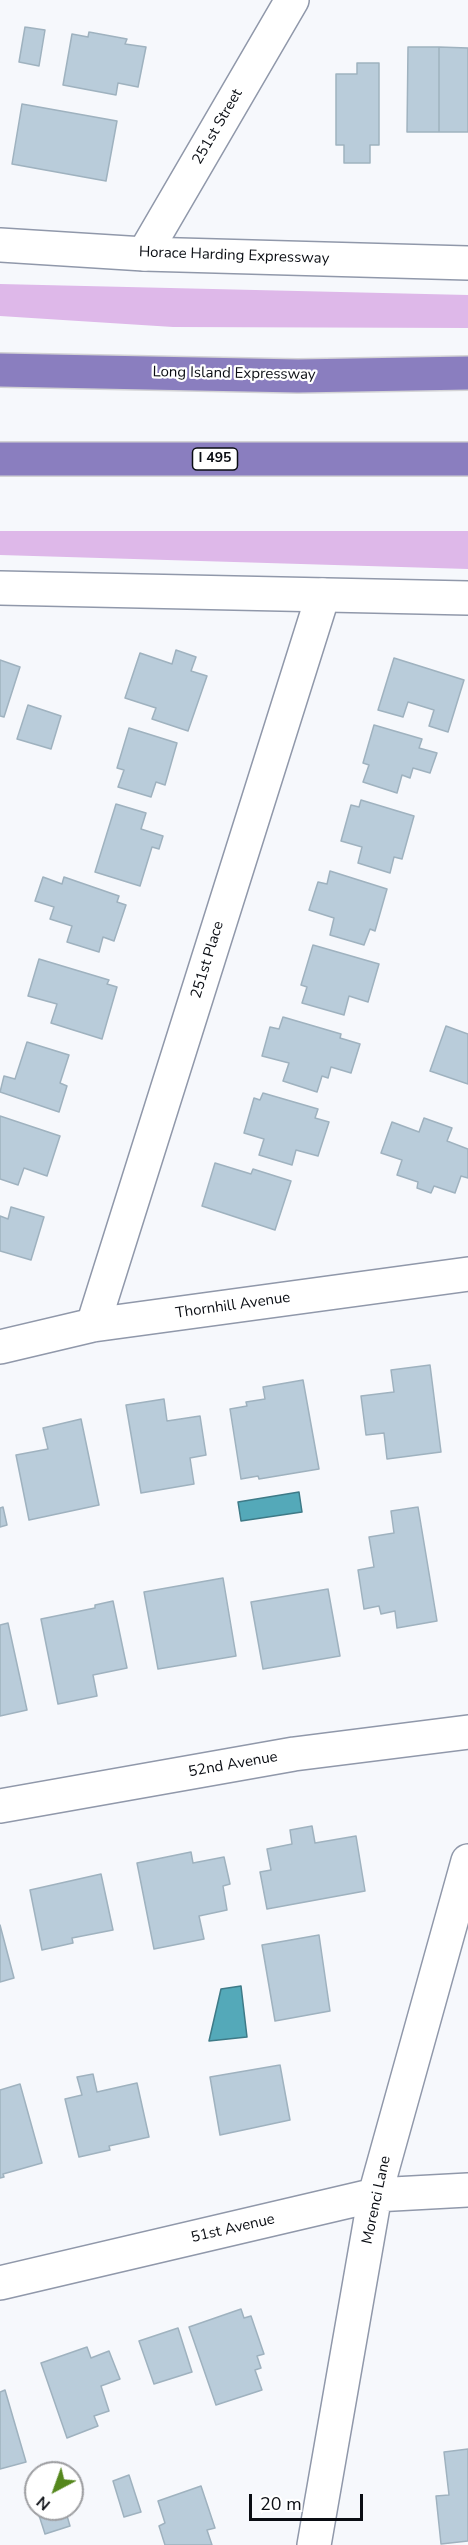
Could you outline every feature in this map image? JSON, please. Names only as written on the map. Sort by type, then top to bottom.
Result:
[{"type":"highway","points":[[0,347],[298,376]]},
{"type":"highway","name":"Long Island Expressway","points":[[0,370],[298,376],[468,374]]},
{"type":"highway","name":"I 495","points":[[0,459],[468,459]]},
{"type":"street","name":"251st Street","points":[[144,254],[292,0]]},
{"type":"street","name":"Horace Harding Expressway","points":[[0,245],[144,254],[468,263]]},
{"type":"street","points":[[0,588],[468,598]]},
{"type":"street","name":"251st Place","points":[[93,1325],[323,595]]},
{"type":"street","name":"Thornhill Avenue","points":[[0,1347],[93,1325],[468,1274]]},
{"type":"street","name":"52nd Avenue","points":[[0,1806],[294,1754],[468,1731]]},
{"type":"street","name":"Morenci Lane","points":[[315,2545],[375,2195],[468,1861]]},
{"type":"street","name":"51st Avenue","points":[[0,2283],[375,2195],[468,2190]]},
{"type":"shaded area","points":[[0,284],[468,295],[468,328],[173,327],[0,316]]},
{"type":"shaded area","points":[[0,531],[468,531],[468,569],[0,555]]},
{"type":"water","points":[[299,1492],[302,1512],[241,1521],[238,1502]]},
{"type":"water","points":[[241,1986],[247,2037],[209,2041],[221,1989]]},
{"type":"building","points":[[25,27],[45,30],[39,66],[19,62]]},
{"type":"building","points":[[89,32],[127,39],[125,44],[146,47],[138,87],[118,83],[116,95],[63,85],[72,34],[88,37]]},
{"type":"building","points":[[408,47],[439,47],[439,132],[407,132]]},
{"type":"building","points":[[439,47],[468,48],[468,132],[439,132]]},
{"type":"building","points":[[357,63],[379,63],[379,145],[370,145],[370,163],[344,163],[344,145],[336,145],[336,74],[357,74]]},
{"type":"building","points":[[22,104],[117,121],[106,181],[12,164]]},
{"type":"building","points":[[176,650],[196,657],[191,671],[207,676],[188,731],[152,719],[156,708],[125,698],[140,653],[172,664]]},
{"type":"building","points":[[394,658],[464,680],[448,732],[429,726],[434,710],[408,702],[403,717],[378,710]]},
{"type":"building","points":[[0,660],[20,667],[4,717],[0,716]]},
{"type":"building","points":[[28,705],[61,716],[51,749],[17,739]]},
{"type":"building","points":[[374,725],[422,739],[419,748],[437,753],[430,773],[413,768],[410,778],[402,775],[397,793],[363,782],[369,765],[363,763]]},
{"type":"building","points":[[129,728],[177,743],[165,785],[156,782],[151,797],[118,787],[124,770],[117,768]]},
{"type":"building","points":[[361,800],[414,816],[402,859],[394,857],[390,873],[358,863],[362,847],[341,841],[351,805],[359,807]]},
{"type":"building","points":[[116,804],[146,813],[141,829],[163,836],[159,849],[152,847],[140,886],[95,872]]},
{"type":"building","points":[[330,871],[387,889],[375,931],[370,929],[364,945],[330,935],[334,918],[309,910],[318,882],[327,884]]},
{"type":"building","points":[[43,877],[62,884],[64,877],[119,896],[117,902],[126,905],[114,941],[103,937],[99,952],[67,942],[72,926],[50,919],[54,907],[35,901]]},
{"type":"building","points":[[313,945],[379,964],[368,1002],[349,996],[344,1015],[302,1003],[307,987],[301,985]]},
{"type":"building","points":[[39,959],[109,980],[107,984],[117,987],[102,1039],[51,1023],[57,1004],[28,996]]},
{"type":"building","points":[[283,1017],[341,1034],[340,1038],[360,1044],[351,1073],[331,1067],[328,1078],[322,1076],[317,1092],[283,1081],[289,1063],[262,1056],[270,1027],[279,1029]]},
{"type":"building","points":[[446,1026],[468,1034],[468,1084],[430,1071]]},
{"type":"building","points":[[27,1042],[69,1055],[60,1083],[67,1086],[59,1112],[0,1092],[4,1076],[15,1079]]},
{"type":"building","points":[[263,1093],[318,1109],[315,1118],[329,1122],[318,1156],[296,1150],[292,1165],[259,1155],[264,1139],[244,1133],[254,1098],[260,1100]]},
{"type":"building","points":[[0,1116],[60,1136],[47,1176],[24,1168],[18,1185],[0,1179]]},
{"type":"building","points":[[424,1118],[452,1128],[447,1141],[468,1149],[468,1178],[461,1176],[455,1193],[434,1186],[431,1193],[417,1188],[418,1182],[397,1175],[402,1160],[381,1153],[392,1122],[419,1132]]},
{"type":"building","points":[[215,1163],[251,1174],[253,1169],[291,1181],[275,1230],[202,1206]]},
{"type":"building","points":[[11,1207],[44,1217],[31,1260],[0,1251],[0,1216],[8,1219]]},
{"type":"building","points":[[430,1365],[441,1452],[387,1459],[384,1433],[366,1435],[361,1396],[394,1392],[391,1370]]},
{"type":"building","points":[[303,1380],[319,1469],[259,1479],[258,1476],[241,1479],[230,1409],[247,1406],[246,1402],[265,1399],[263,1387]]},
{"type":"building","points":[[164,1399],[167,1421],[200,1416],[206,1455],[190,1458],[194,1484],[141,1493],[126,1405]]},
{"type":"building","points":[[81,1419],[99,1505],[29,1520],[16,1455],[48,1449],[43,1428]]},
{"type":"building","points":[[3,1507],[7,1525],[0,1527],[0,1508]]},
{"type":"building","points":[[418,1507],[437,1621],[397,1628],[395,1611],[381,1614],[379,1606],[364,1609],[358,1570],[374,1567],[369,1537],[394,1533],[391,1511]]},
{"type":"building","points":[[223,1578],[236,1656],[158,1669],[144,1592]]},
{"type":"building","points":[[328,1589],[340,1656],[263,1669],[251,1602]]},
{"type":"building","points":[[113,1601],[127,1668],[93,1675],[97,1696],[58,1704],[41,1619],[95,1608],[95,1605]]},
{"type":"building","points":[[8,1623],[27,1710],[0,1716],[0,1625]]},
{"type":"building","points":[[312,1826],[315,1843],[356,1836],[365,1891],[267,1909],[260,1872],[271,1870],[267,1849],[292,1844],[290,1830]]},
{"type":"building","points":[[191,1852],[193,1863],[224,1857],[230,1884],[223,1886],[227,1910],[199,1916],[204,1939],[154,1949],[137,1863]]},
{"type":"building","points":[[101,1874],[113,1930],[72,1938],[73,1943],[42,1950],[30,1890]]},
{"type":"building","points":[[0,1925],[14,1978],[0,1982]]},
{"type":"building","points":[[319,1935],[330,2011],[275,2021],[262,1945]]},
{"type":"building","points":[[280,2065],[290,2120],[220,2135],[210,2077]]},
{"type":"building","points":[[93,2074],[97,2092],[137,2083],[149,2137],[109,2146],[110,2150],[79,2157],[65,2099],[82,2095],[77,2077]]},
{"type":"building","points":[[20,2084],[42,2163],[3,2174],[4,2177],[0,2178],[0,2090]]},
{"type":"building","points":[[241,2309],[244,2318],[251,2316],[264,2354],[257,2356],[261,2368],[255,2370],[262,2390],[216,2405],[189,2327]]},
{"type":"building","points":[[178,2328],[192,2372],[154,2384],[139,2341]]},
{"type":"building","points":[[87,2347],[91,2358],[109,2351],[120,2379],[101,2386],[109,2411],[94,2416],[98,2426],[67,2438],[41,2363]]},
{"type":"building","points":[[5,2390],[26,2461],[0,2469],[0,2392]]},
{"type":"building","points":[[468,2449],[468,2541],[441,2544],[436,2496],[449,2495],[444,2452]]},
{"type":"building","points":[[129,2475],[141,2512],[124,2517],[113,2481]]},
{"type":"building","points":[[201,2486],[215,2528],[207,2530],[212,2545],[165,2545],[159,2526],[165,2523],[158,2501]]},
{"type":"building","points":[[41,2521],[69,2521],[70,2526],[45,2534]]}]
